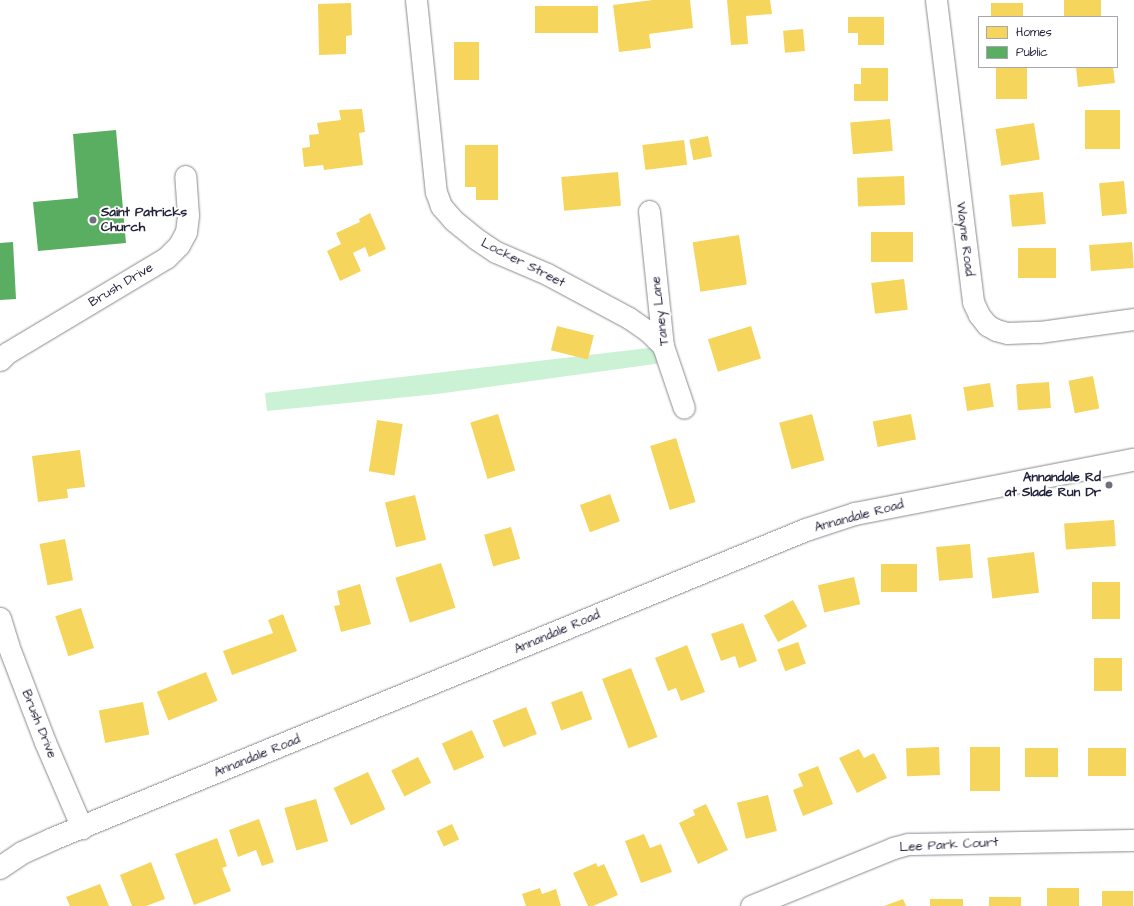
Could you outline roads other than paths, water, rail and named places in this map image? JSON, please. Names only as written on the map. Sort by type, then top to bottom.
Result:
[{"type":"main road","name":"Annandale Road","points":[[0,868],[22,853],[806,530],[854,514],[1134,460]]},
{"type":"street","name":"Locker Street","points":[[416,0],[436,192],[441,206],[453,220],[475,238],[496,252],[547,274],[629,318],[649,332],[663,346]]},
{"type":"street","name":"Wayne Road","points":[[936,0],[973,302],[979,315],[987,325],[996,330],[1007,333],[1040,332],[1134,319]]},
{"type":"street","name":"Brush Drive","points":[[0,360],[7,353],[166,258],[179,246],[186,232],[188,215],[185,176]]},
{"type":"street","name":"Taney Lane","points":[[649,211],[663,346],[684,408]]},
{"type":"street","name":"Brush Drive","points":[[0,618],[8,645],[37,721],[82,828]]},
{"type":"street","name":"Lee Park Court","points":[[750,906],[893,848],[908,844],[1134,840]]},
{"type":"place","name":"Saint Patricks Church","points":[[93,220]]},
{"type":"place","name":"Annandale Rd at Slade Run Dr","points":[[1109,485]]}]
